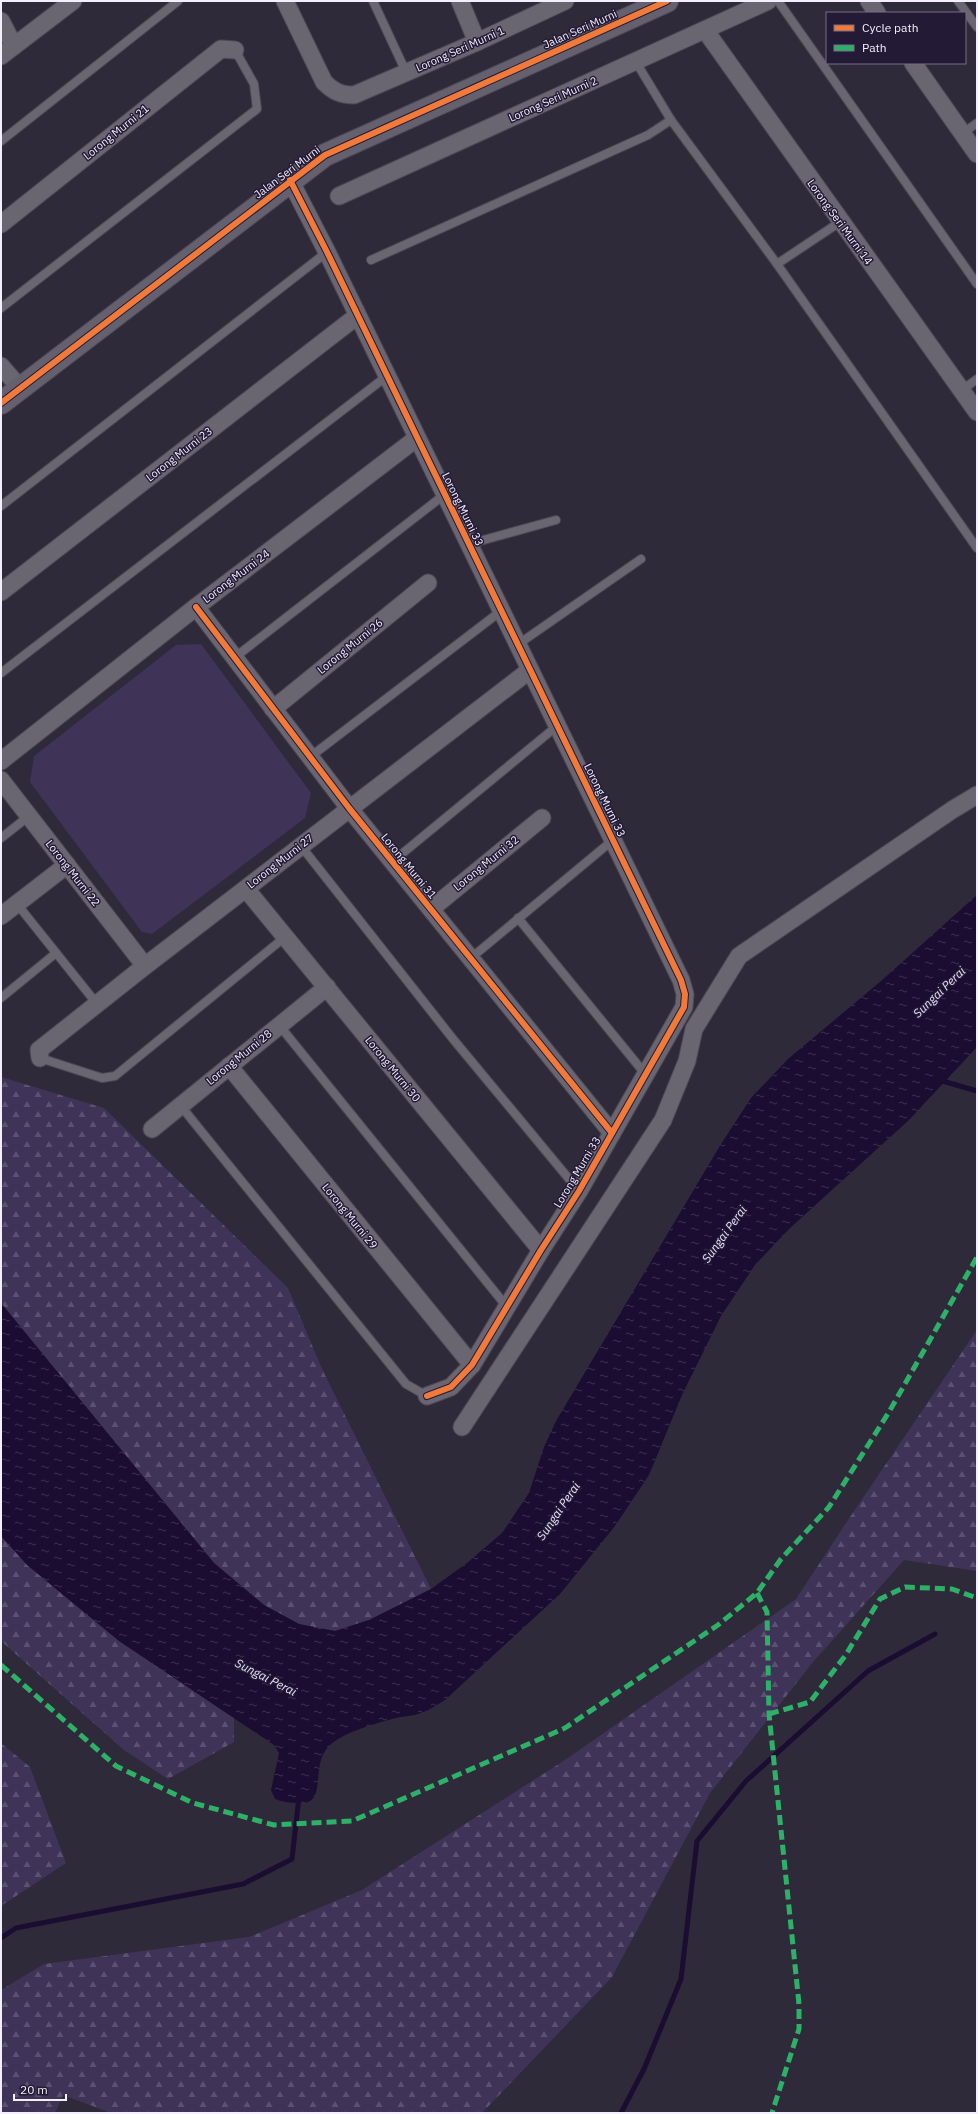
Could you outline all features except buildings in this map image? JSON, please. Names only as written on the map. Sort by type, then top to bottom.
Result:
[{"type":"street","name":"Lorong Seri Murni 1","points":[[285,1],[324,82],[332,90],[343,95],[354,95],[477,42],[553,3]]},
{"type":"street","points":[[460,1],[477,42]]},
{"type":"street","name":"Jalan Seri Murni","points":[[1,403],[245,217],[290,180],[326,155],[359,138],[639,7],[667,1]]},
{"type":"street","name":"Lorong Seri Murni 2","points":[[339,196],[768,1]]},
{"type":"street","points":[[869,1],[876,12]]},
{"type":"street","points":[[1,56],[66,3]]},
{"type":"street","points":[[1,21],[14,46]]},
{"type":"street","name":"Lorong Seri Murni 14","points":[[705,30],[840,222],[977,412]]},
{"type":"street","name":"Lorong Murni 21","points":[[1,224],[221,49],[235,50]]},
{"type":"street","points":[[914,64],[977,154]]},
{"type":"street","name":"Lorong Murni 33","points":[[290,180],[327,252],[681,980],[685,994],[684,1007],[646,1075],[579,1191],[541,1250],[472,1365],[451,1387],[427,1396]]},
{"type":"street","name":"Lorong Murni 23","points":[[1,592],[357,316]]},
{"type":"street","points":[[1,366],[20,388]]},
{"type":"street","name":"Lorong Murni 24","points":[[1,761],[196,607],[417,438]]},
{"type":"street","name":"Lorong Murni 26","points":[[273,710],[428,583]]},
{"type":"street","name":"Lorong Murni 31","points":[[196,607],[349,808],[612,1133]]},
{"type":"street","name":"Lorong Murni 27","points":[[40,1058],[39,1050],[97,1004],[349,808],[530,670]]},
{"type":"street","name":"Lorong Murni 22","points":[[1,780],[145,966]]},
{"type":"street","points":[[462,1427],[663,1120],[687,1061],[694,1029],[739,956],[952,810],[977,795]]},
{"type":"street","name":"Lorong Murni 32","points":[[431,909],[542,818]]},
{"type":"street","points":[[1,916],[67,865]]},
{"type":"street","name":"Lorong Murni 30","points":[[246,889],[541,1250]]},
{"type":"street","name":"Lorong Murni 28","points":[[152,1129],[327,987]]},
{"type":"street","name":"Lorong Murni 29","points":[[228,1066],[472,1365]]},
{"type":"lane","points":[[1,141],[178,1]]},
{"type":"lane","points":[[373,1],[406,72]]},
{"type":"lane","points":[[778,1],[977,284]]},
{"type":"lane","points":[[958,1],[977,27]]},
{"type":"lane","points":[[1,308],[257,109],[254,84],[235,50]]},
{"type":"lane","points":[[636,62],[671,120],[777,264],[977,548]]},
{"type":"lane","points":[[371,260],[648,134],[671,120]]},
{"type":"lane","points":[[963,133],[977,123]]},
{"type":"lane","points":[[777,264],[840,222]]},
{"type":"lane","points":[[1,506],[327,252]]},
{"type":"lane","points":[[1,673],[387,376]]},
{"type":"lane","points":[[962,390],[977,379]]},
{"type":"lane","points":[[234,658],[444,495]]},
{"type":"lane","points":[[469,544],[556,520]]},
{"type":"lane","points":[[517,645],[641,559]]},
{"type":"lane","points":[[310,757],[501,611]]},
{"type":"lane","points":[[392,862],[557,726]]},
{"type":"lane","points":[[1,838],[29,816]]},
{"type":"lane","points":[[470,958],[613,840]]},
{"type":"lane","points":[[301,846],[453,1039],[579,1191]]},
{"type":"lane","points":[[17,904],[97,1004]]},
{"type":"lane","points":[[518,918],[646,1075]]},
{"type":"lane","points":[[40,1058],[102,1078],[115,1076],[285,937]]},
{"type":"lane","points":[[1,998],[56,953]]},
{"type":"lane","points":[[279,1025],[507,1307]]},
{"type":"lane","points":[[180,1105],[406,1384],[427,1396]]},
{"type":"green space","points":[[201,644],[311,793],[305,818],[152,934],[142,932],[30,782],[34,756],[176,645]]},
{"type":"green space","points":[[1,1077],[104,1108],[288,1288],[322,1369],[431,1589],[369,1620],[335,1631],[299,1624],[264,1605],[214,1563],[1,1303]]},
{"type":"green space","points":[[977,1330],[977,1571],[904,1560],[813,1662],[710,1793],[612,1977],[482,2113],[111,2113],[63,2095],[55,2113],[1,2113],[1,1990],[44,1964],[249,1937],[362,1890],[565,1760],[796,1599]]},
{"type":"green space","points":[[1,1536],[54,1587],[83,1611],[142,1655],[234,1716],[234,1742],[168,1779],[124,1750],[1,1641]]},
{"type":"green space","points":[[1,1743],[30,1767],[66,1863],[1,1906]]},
{"type":"water","name":"Sungai Perai","points":[[977,895],[977,1047],[909,1120],[789,1229],[755,1265],[721,1316],[682,1395],[649,1475],[615,1526],[560,1594],[445,1700],[421,1713],[396,1718],[351,1732],[335,1741],[323,1754],[314,1798],[308,1802],[293,1803],[275,1799],[271,1790],[279,1753],[274,1745],[119,1641],[27,1565],[1,1536],[1,1303],[214,1563],[264,1605],[299,1624],[335,1631],[369,1620],[431,1589],[467,1563],[502,1533],[529,1493],[544,1447],[556,1421],[721,1144],[751,1098],[788,1059],[881,981]]},
{"type":"waterway","points":[[939,1080],[977,1091]]},
{"type":"waterway","points":[[621,2113],[644,2069],[681,1979],[697,1841],[746,1781],[868,1671],[935,1634]]},
{"type":"waterway","points":[[1,1938],[16,1928],[243,1884],[292,1859],[299,1797]]},
{"type":"marked path","points":[[1,1665],[116,1766],[193,1803],[274,1825],[352,1821],[565,1728],[718,1625],[757,1593],[781,1559],[829,1507],[889,1412],[977,1257]]},
{"type":"marked path","points":[[769,1714],[810,1702],[845,1656],[880,1599],[905,1587],[952,1589],[977,1598]]},
{"type":"marked path","points":[[757,1593],[767,1612],[769,1714],[799,2004],[799,2029],[772,2113]]},
{"type":"cycle path","points":[[1,403],[325,155],[667,1]]},
{"type":"cycle path","points":[[290,180],[327,252],[681,980],[685,994],[684,1007],[579,1191],[541,1250],[472,1365],[451,1387],[427,1396]]},
{"type":"cycle path","points":[[196,607],[349,808],[612,1133]]}]
